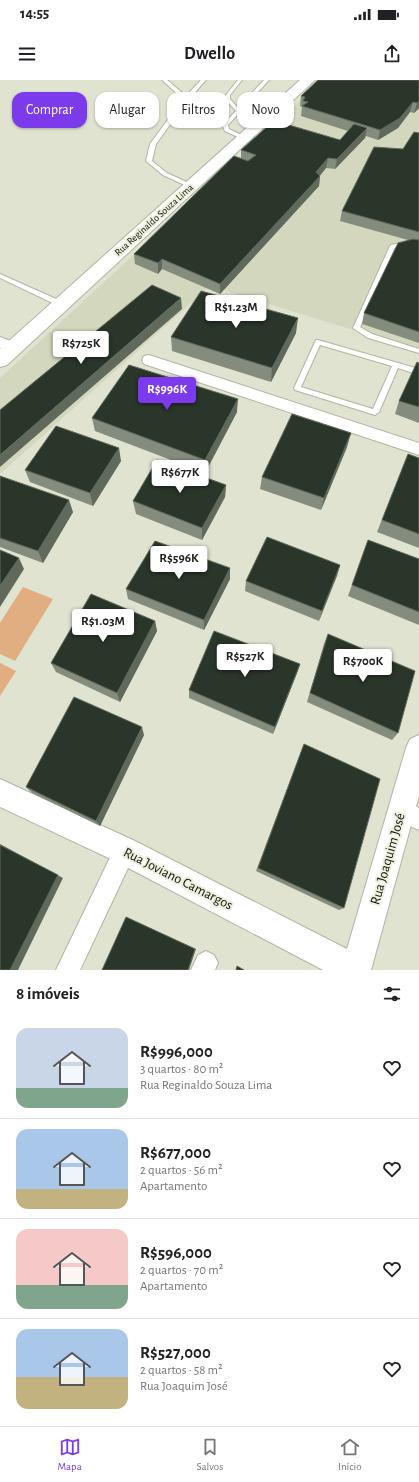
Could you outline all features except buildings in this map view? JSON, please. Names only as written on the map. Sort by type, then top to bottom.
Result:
[{"type":"street","name":"Rua Reginaldo Souza Lima","points":[[0,360],[6,345],[60,304],[308,80]]},
{"type":"street","points":[[149,360],[419,449]]},
{"type":"street","name":"Rua Joaquim José","points":[[355,970],[411,815],[419,748]]},
{"type":"street","name":"Rua Joviano Camargos","points":[[0,793],[125,851],[355,970]]},
{"type":"street","points":[[68,970],[125,851]]},
{"type":"lane","points":[[164,80],[179,92]]},
{"type":"lane","points":[[192,92],[204,80]]},
{"type":"lane","points":[[237,109],[227,99],[228,95],[240,80]]},
{"type":"lane","points":[[256,92],[267,80]]},
{"type":"lane","points":[[237,113],[225,125],[226,130],[244,138]]},
{"type":"lane","points":[[167,124],[153,144],[149,161],[165,174],[191,186]]},
{"type":"lane","points":[[419,250],[400,245],[393,246],[356,328],[370,336],[419,351]]},
{"type":"lane","points":[[0,276],[60,304]]},
{"type":"lane","points":[[396,365],[375,412],[297,388],[318,342],[396,365],[419,372]]},
{"type":"shaded area","points":[[323,80],[419,80],[419,350],[210,286],[0,474],[0,378],[271,128],[294,128],[294,107]]},
{"type":"shaded area","points":[[23,587],[53,599],[15,661],[0,654],[0,623]]},
{"type":"shaded area","points":[[0,663],[16,671],[0,696]]}]
